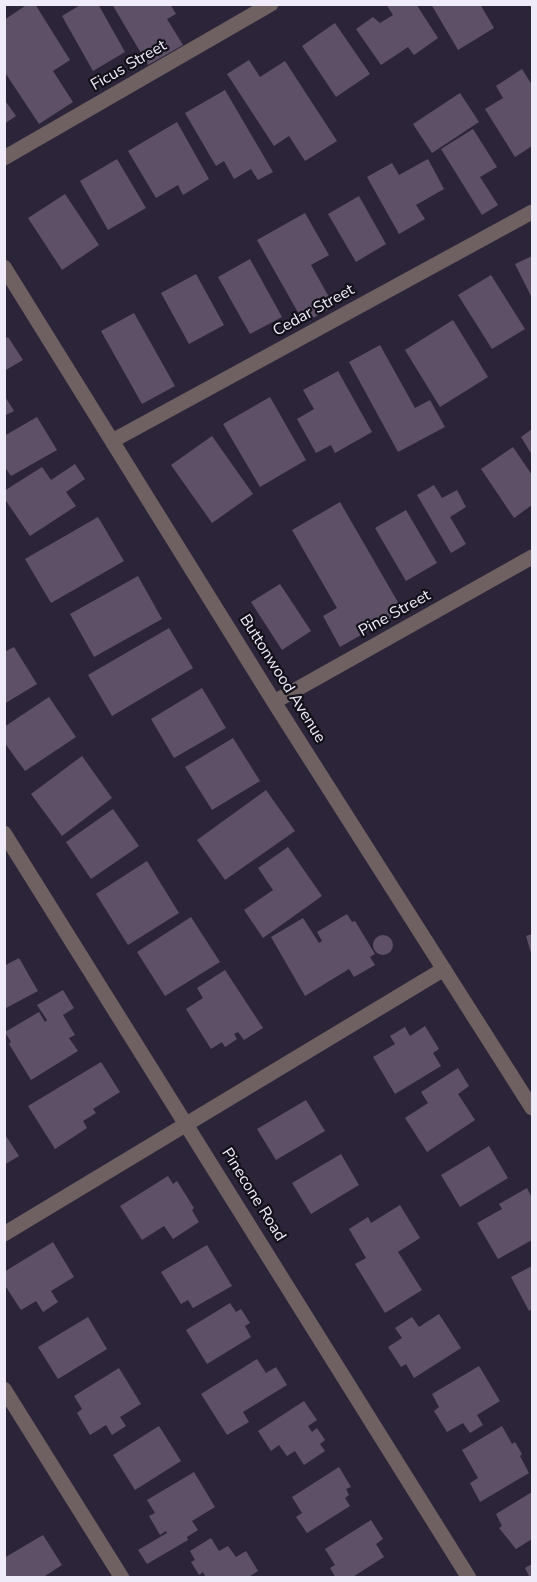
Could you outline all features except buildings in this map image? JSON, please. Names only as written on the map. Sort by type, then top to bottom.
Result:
[{"type":"street","name":"Ficus Street","points":[[4,158],[271,4]]},
{"type":"street","name":"Cedar Street","points":[[112,441],[532,212]]},
{"type":"street","name":"Buttonwood Avenue","points":[[4,267],[274,702],[532,1108]]},
{"type":"street","name":"Pine Street","points":[[274,702],[532,557]]},
{"type":"street","name":"Pinecone Road","points":[[4,833],[470,1578]]},
{"type":"street","points":[[4,1234],[444,969]]},
{"type":"street","points":[[4,1389],[122,1578]]}]
